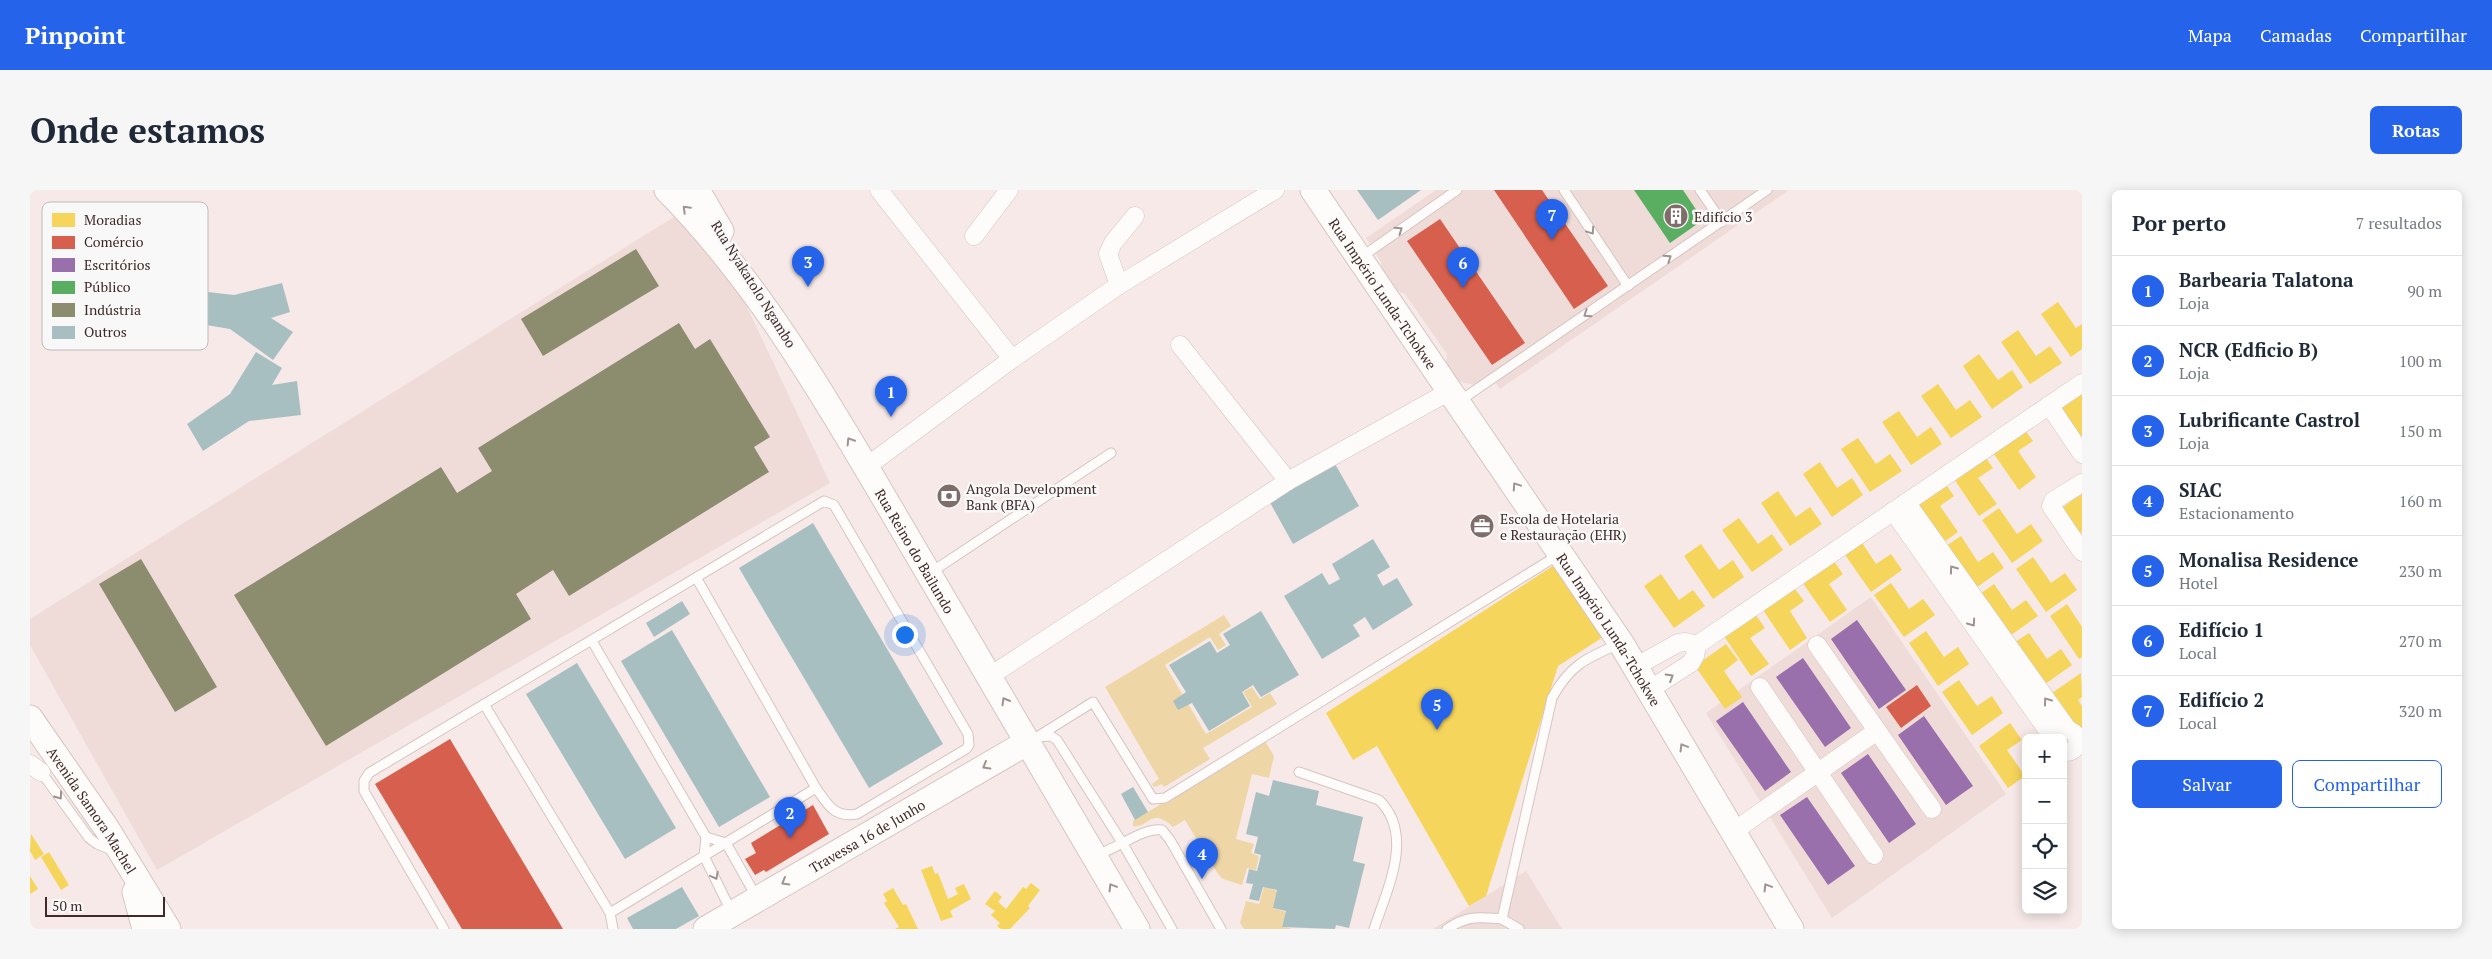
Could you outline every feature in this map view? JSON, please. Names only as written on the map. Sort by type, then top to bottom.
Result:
[{"type":"main road","name":"Rua Reino do Bailundo","points":[[667,190],[702,226],[738,272],[812,378],[990,676],[1028,736],[1093,856],[1137,929]]},
{"type":"main road","name":"Rua Nyakatolo Ngambo","points":[[698,190],[812,378]]},
{"type":"main road","name":"Rua Império Lunda-Tchokwe","points":[[1313,190],[1562,553],[1621,643],[1791,929]]},
{"type":"main road","name":"Avenida Samora Machel","points":[[30,718],[107,829],[168,929]]},
{"type":"main road","name":"Travessa 16 de Junho","points":[[706,929],[1028,736]]},
{"type":"main road","points":[[122,854],[140,904],[145,929]]},
{"type":"street","points":[[879,190],[1012,359]]},
{"type":"street","points":[[974,236],[1009,190]]},
{"type":"street","points":[[866,467],[1012,359],[1119,285],[1275,190]]},
{"type":"street","points":[[1119,285],[1108,254],[1113,243],[1136,216]]},
{"type":"street","points":[[1180,345],[1288,480]]},
{"type":"street","points":[[1649,690],[1691,663],[1695,656],[1697,645],[2082,383]]},
{"type":"street","points":[[990,676],[1288,480],[1454,397]]},
{"type":"street","points":[[2049,405],[2082,454]]},
{"type":"street","points":[[2082,483],[2053,501],[2051,506],[2082,552]]},
{"type":"street","points":[[1899,507],[2050,734]]},
{"type":"street","points":[[1899,507],[2066,727],[2076,735],[2078,742],[2076,749],[2070,753],[2067,753]]},
{"type":"street","points":[[1635,667],[1678,643],[1685,642],[1697,645]]},
{"type":"street","points":[[1817,645],[1932,808]]},
{"type":"street","points":[[1760,687],[1874,855]]},
{"type":"street","points":[[1734,831],[1878,731]]},
{"type":"lane","points":[[1359,258],[1457,190]]},
{"type":"lane","points":[[1564,190],[1628,286]]},
{"type":"lane","points":[[1700,190],[1722,222]]},
{"type":"lane","points":[[1454,397],[1628,286],[1767,190]]},
{"type":"lane","points":[[929,573],[1111,453]]},
{"type":"lane","points":[[444,929],[368,800],[364,791],[364,781],[369,773],[824,501],[832,502],[968,734],[970,740],[966,749],[857,814],[849,815],[832,811],[816,788],[696,579]]},
{"type":"lane","points":[[1028,736],[1093,702],[1153,799],[1165,798],[1562,553]]},
{"type":"lane","points":[[592,641],[706,837],[704,856],[733,913]]},
{"type":"lane","points":[[1502,919],[1552,698],[1569,672],[1583,661],[1621,643]]},
{"type":"lane","points":[[484,704],[610,913],[613,929]]},
{"type":"lane","points":[[1028,736],[1051,736],[1056,740],[1123,844],[1172,929]]},
{"type":"lane","points":[[30,756],[36,768],[89,838],[97,844],[122,854]]},
{"type":"lane","points":[[1298,772],[1379,800],[1388,808],[1394,820],[1397,836],[1396,852],[1374,929]]},
{"type":"lane","points":[[610,913],[816,788]]},
{"type":"lane","points":[[1093,856],[1123,844],[1150,830],[1162,830],[1170,840],[1221,929]]},
{"type":"lane","points":[[706,837],[726,843],[757,898]]},
{"type":"lane","points":[[1447,929],[1462,919],[1478,917],[1502,919],[1519,929]]},
{"type":"shaded area","points":[[1436,190],[1789,190],[1500,389],[1490,375],[1474,385],[1457,381],[1446,363],[1447,354],[1405,294],[1397,291],[1382,272],[1381,262],[1366,238]]},
{"type":"shaded area","points":[[677,215],[739,290],[830,483],[157,870],[30,645],[30,619]]},
{"type":"shaded area","points":[[1871,597],[2006,794],[1832,918],[1706,713]]},
{"type":"shaded area","points":[[1224,615],[1231,626],[1219,634],[1226,645],[1218,650],[1210,637],[1165,665],[1206,734],[1252,707],[1243,692],[1252,687],[1260,699],[1270,693],[1277,704],[1203,748],[1210,759],[1164,787],[1162,784],[1154,787],[1152,784],[1159,779],[1105,687]]},
{"type":"shaded area","points":[[1265,741],[1274,756],[1269,778],[1252,774],[1236,839],[1254,844],[1251,853],[1259,856],[1256,870],[1247,868],[1242,885],[1223,879],[1218,874],[1185,820],[1173,827],[1159,818],[1133,826],[1133,821]]},
{"type":"shaded area","points":[[1526,871],[1562,929],[1433,929]]},
{"type":"shaded area","points":[[1264,887],[1277,891],[1273,908],[1286,912],[1282,926],[1292,929],[1244,929],[1240,923],[1246,901],[1259,904]]},
{"type":"building: Moradias","points":[[2058,302],[2076,328],[2082,324],[2082,349],[2071,357],[2041,314]]},
{"type":"building: Moradias","points":[[2018,330],[2036,356],[2050,346],[2062,363],[2030,384],[2001,342]]},
{"type":"building: Moradias","points":[[1979,354],[1998,380],[2012,370],[2023,387],[1992,409],[1963,366]]},
{"type":"building: Moradias","points":[[1938,384],[1956,410],[1970,400],[1982,417],[1951,438],[1921,396]]},
{"type":"building: Moradias","points":[[2082,388],[2082,448],[2054,408]]},
{"type":"building: Moradias","points":[[1899,411],[1917,437],[1931,427],[1942,444],[1911,465],[1882,422]]},
{"type":"building: Moradias","points":[[2021,425],[2033,441],[2018,451],[2036,477],[2019,490],[1989,447]]},
{"type":"building: Moradias","points":[[1858,438],[1876,464],[1890,454],[1902,471],[1870,492],[1841,449]]},
{"type":"building: Moradias","points":[[1981,451],[1993,468],[1978,478],[1997,504],[1979,516],[1950,473]]},
{"type":"building: Moradias","points":[[1820,462],[1837,488],[1852,478],[1863,495],[1832,517],[1803,474]]},
{"type":"building: Moradias","points":[[1942,479],[1954,496],[1940,506],[1958,532],[1941,544],[1911,501]]},
{"type":"building: Moradias","points":[[1778,491],[1796,517],[1810,507],[1822,524],[1790,546],[1761,503]]},
{"type":"building: Moradias","points":[[2082,493],[2082,532],[2076,536],[2058,511]]},
{"type":"building: Moradias","points":[[1999,508],[2017,534],[2031,524],[2043,541],[2012,563],[1982,520]]},
{"type":"building: Moradias","points":[[1739,518],[1758,544],[1772,534],[1783,550],[1752,572],[1722,530]]},
{"type":"building: Moradias","points":[[1961,536],[1978,562],[1993,552],[2004,568],[1973,590],[1943,548]]},
{"type":"building: Moradias","points":[[1859,538],[1876,564],[1891,554],[1902,570],[1871,592],[1841,549]]},
{"type":"building: Moradias","points":[[1701,544],[1719,570],[1733,560],[1744,577],[1713,599],[1684,556]]},
{"type":"building: Moradias","points":[[1831,557],[1843,574],[1829,584],[1847,610],[1830,622],[1800,579]]},
{"type":"building: Moradias","points":[[2033,557],[2051,583],[2065,573],[2077,590],[2046,612],[2016,569]]},
{"type":"building: Moradias","points":[[1559,562],[1603,637],[1558,666],[1486,896],[1469,906],[1377,746],[1353,760],[1326,713]]},
{"type":"building: Moradias","points":[[1661,574],[1679,600],[1693,590],[1705,606],[1674,628],[1644,586]]},
{"type":"building: Moradias","points":[[1891,583],[1909,609],[1923,599],[1935,615],[1904,637],[1874,595]]},
{"type":"building: Moradias","points":[[1994,584],[2012,610],[2026,600],[2038,616],[2007,638],[1977,596]]},
{"type":"building: Moradias","points":[[1792,585],[1804,601],[1790,611],[1807,638],[1790,650],[1761,607]]},
{"type":"building: Moradias","points":[[2067,604],[2082,627],[2082,657],[2079,659],[2050,616]]},
{"type":"building: Moradias","points":[[1753,611],[1765,628],[1750,638],[1769,664],[1751,676],[1722,633]]},
{"type":"building: Moradias","points":[[1926,631],[1944,657],[1958,647],[1969,664],[1938,686],[1909,643]]},
{"type":"building: Moradias","points":[[2029,633],[2047,659],[2061,649],[2072,665],[2041,687],[2012,644]]},
{"type":"building: Moradias","points":[[1726,644],[1738,660],[1724,671],[1742,697],[1725,709],[1695,666]]},
{"type":"building: Moradias","points":[[2081,673],[2082,697],[2078,700],[2082,706],[2082,736],[2049,695]]},
{"type":"building: Moradias","points":[[1959,680],[1977,706],[1992,696],[2003,713],[1972,735],[1942,692]]},
{"type":"building: Moradias","points":[[2010,723],[2022,740],[2007,750],[2022,772],[2022,778],[2008,788],[1979,746]]},
{"type":"building: Moradias","points":[[31,834],[44,854],[35,860],[30,851]]},
{"type":"building: Moradias","points":[[49,852],[69,885],[61,890],[41,857]]},
{"type":"building: Moradias","points":[[932,866],[935,874],[938,873],[948,899],[958,894],[955,888],[964,884],[971,899],[950,911],[953,917],[941,921],[921,870]]},
{"type":"building: Moradias","points":[[30,876],[38,889],[30,894]]},
{"type":"building: Moradias","points":[[1031,883],[1040,890],[1028,906],[1030,908],[1010,929],[1001,929],[997,926],[1000,923],[991,915],[995,911],[985,904],[995,891],[1002,897],[998,902],[1006,909],[1023,887],[1026,889]]},
{"type":"building: Moradias","points":[[893,888],[903,905],[906,904],[918,929],[895,929],[899,927],[884,903],[887,901],[883,894]]},
{"type":"building: Comércio","points":[[1494,190],[1542,190],[1608,286],[1574,309]]},
{"type":"building: Comércio","points":[[1440,219],[1525,343],[1492,365],[1407,241]]},
{"type":"building: Comércio","points":[[1917,685],[1931,706],[1901,728],[1886,707]]},
{"type":"building: Comércio","points":[[450,739],[563,929],[462,929],[375,784]]},
{"type":"building: Comércio","points":[[813,805],[829,834],[766,872],[764,870],[755,875],[745,859],[756,853],[751,843]]},
{"type":"building: Escritórios","points":[[1857,620],[1906,690],[1879,709],[1831,639]]},
{"type":"building: Escritórios","points":[[1803,658],[1851,728],[1825,747],[1776,677]]},
{"type":"building: Escritórios","points":[[1743,702],[1791,772],[1765,791],[1716,721]]},
{"type":"building: Escritórios","points":[[1924,716],[1973,786],[1946,805],[1898,735]]},
{"type":"building: Escritórios","points":[[1868,754],[1916,824],[1889,843],[1841,773]]},
{"type":"building: Escritórios","points":[[1807,797],[1855,866],[1828,885],[1780,815]]},
{"type":"building: Público","name":"Edifício 3","points":[[1634,190],[1683,190],[1703,220],[1670,243]]},
{"type":"building: Indústria","points":[[636,249],[659,286],[543,356],[521,319]]},
{"type":"building: Indústria","points":[[679,323],[695,349],[710,339],[770,437],[754,447],[769,472],[569,596],[553,570],[516,594],[531,619],[326,746],[234,595],[441,467],[457,493],[492,471],[478,448]]},
{"type":"building: Indústria","points":[[141,559],[217,687],[175,712],[99,584]]},
{"type":"building: Outros","points":[[1357,190],[1421,190],[1378,220]]},
{"type":"building: Outros","points":[[282,283],[290,312],[271,318],[293,332],[273,360],[230,329],[208,325],[208,292],[234,295]]},
{"type":"building: Outros","points":[[256,352],[282,368],[272,385],[297,381],[301,415],[249,421],[203,451],[187,424],[230,394]]},
{"type":"building: Outros","points":[[1334,462],[1359,506],[1293,544],[1268,499]]},
{"type":"building: Outros","points":[[813,523],[943,744],[869,788],[739,568]]},
{"type":"building: Outros","points":[[1373,539],[1390,567],[1377,575],[1383,586],[1397,578],[1413,605],[1373,630],[1365,617],[1353,625],[1360,636],[1322,659],[1284,596],[1322,573],[1329,585],[1340,579],[1332,564]]},
{"type":"building: Outros","points":[[682,601],[690,614],[654,637],[646,623]]},
{"type":"building: Outros","points":[[1261,611],[1299,675],[1261,697],[1253,685],[1242,692],[1250,706],[1209,731],[1192,703],[1178,710],[1173,701],[1186,692],[1169,665],[1210,641],[1217,653],[1230,645],[1223,634]]},
{"type":"building: Outros","points":[[672,630],[770,797],[719,827],[621,661]]},
{"type":"building: Outros","points":[[577,663],[676,828],[625,859],[526,694]]},
{"type":"building: Outros","points":[[1273,780],[1319,791],[1316,805],[1363,817],[1353,861],[1365,864],[1349,928],[1336,925],[1335,929],[1282,927],[1286,911],[1273,908],[1277,890],[1263,887],[1259,901],[1249,899],[1253,884],[1246,883],[1249,869],[1257,871],[1261,855],[1254,853],[1258,837],[1246,834],[1256,792],[1269,796]]},
{"type":"building: Outros","points":[[1133,787],[1148,812],[1135,820],[1121,794]]},
{"type":"building: Outros","points":[[682,887],[699,916],[676,929],[633,929],[627,918]]},
{"type":"place","name":"Edifício 3","points":[[1676,216]]},
{"type":"place","name":"Edifício 2","points":[[1552,240]]},
{"type":"place","name":"Lubrificante Castrol","points":[[808,287]]},
{"type":"place","name":"Edifício 1","points":[[1463,288]]},
{"type":"place","name":"Barbearia Talatona","points":[[891,417]]},
{"type":"place","name":"Angola Development Bank (BFA)","points":[[949,496]]},
{"type":"place","name":"Escola de Hotelaria e Restauração (EHR)","points":[[1482,526]]},
{"type":"place","name":"Monalisa Residence","points":[[1437,730]]},
{"type":"place","name":"NCR (Edficio B)","points":[[790,838]]},
{"type":"place","name":"SIAC","points":[[1202,879]]}]
